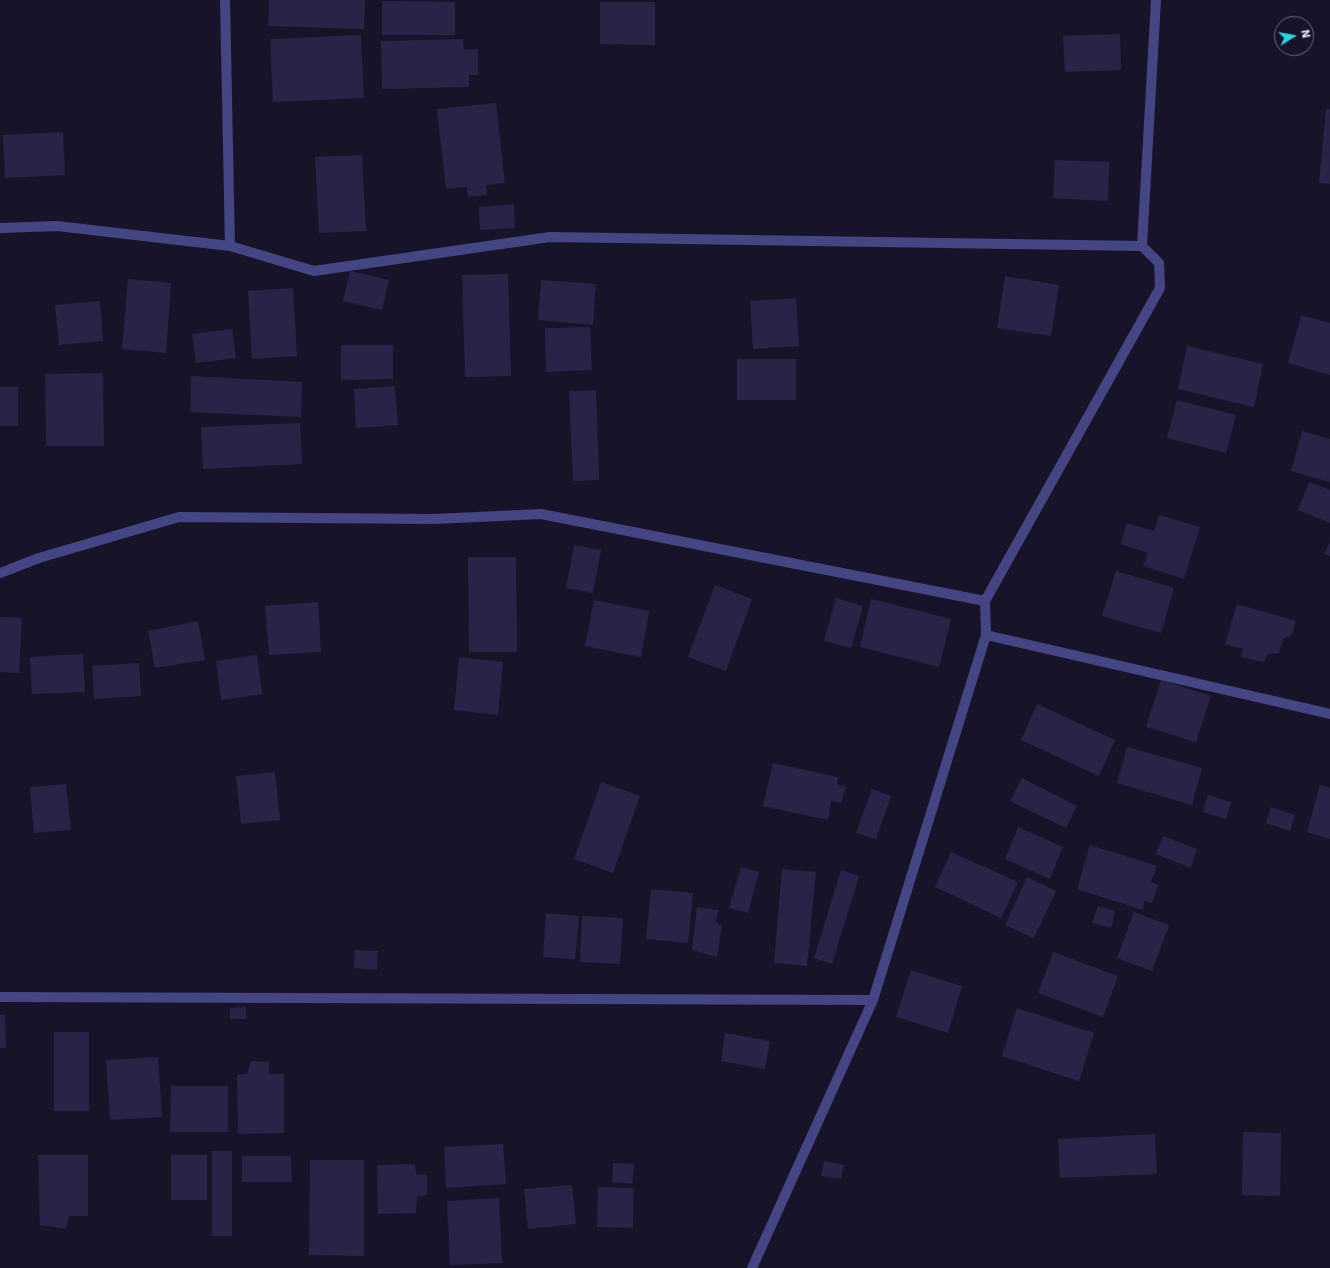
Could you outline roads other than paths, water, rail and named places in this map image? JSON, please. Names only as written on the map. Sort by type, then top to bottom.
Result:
[{"type":"street","points":[[225,0],[230,246]]},
{"type":"street","points":[[1142,246],[1156,0]]},
{"type":"street","points":[[0,228],[57,226],[230,246],[314,271],[550,237],[1142,246],[1159,263],[1160,288],[985,601],[986,635],[873,1000],[752,1268]]},
{"type":"street","points":[[0,573],[39,558],[180,517],[434,519],[541,514],[985,601]]},
{"type":"street","points":[[986,635],[1330,714]]},
{"type":"street","points":[[0,997],[873,1000]]}]
